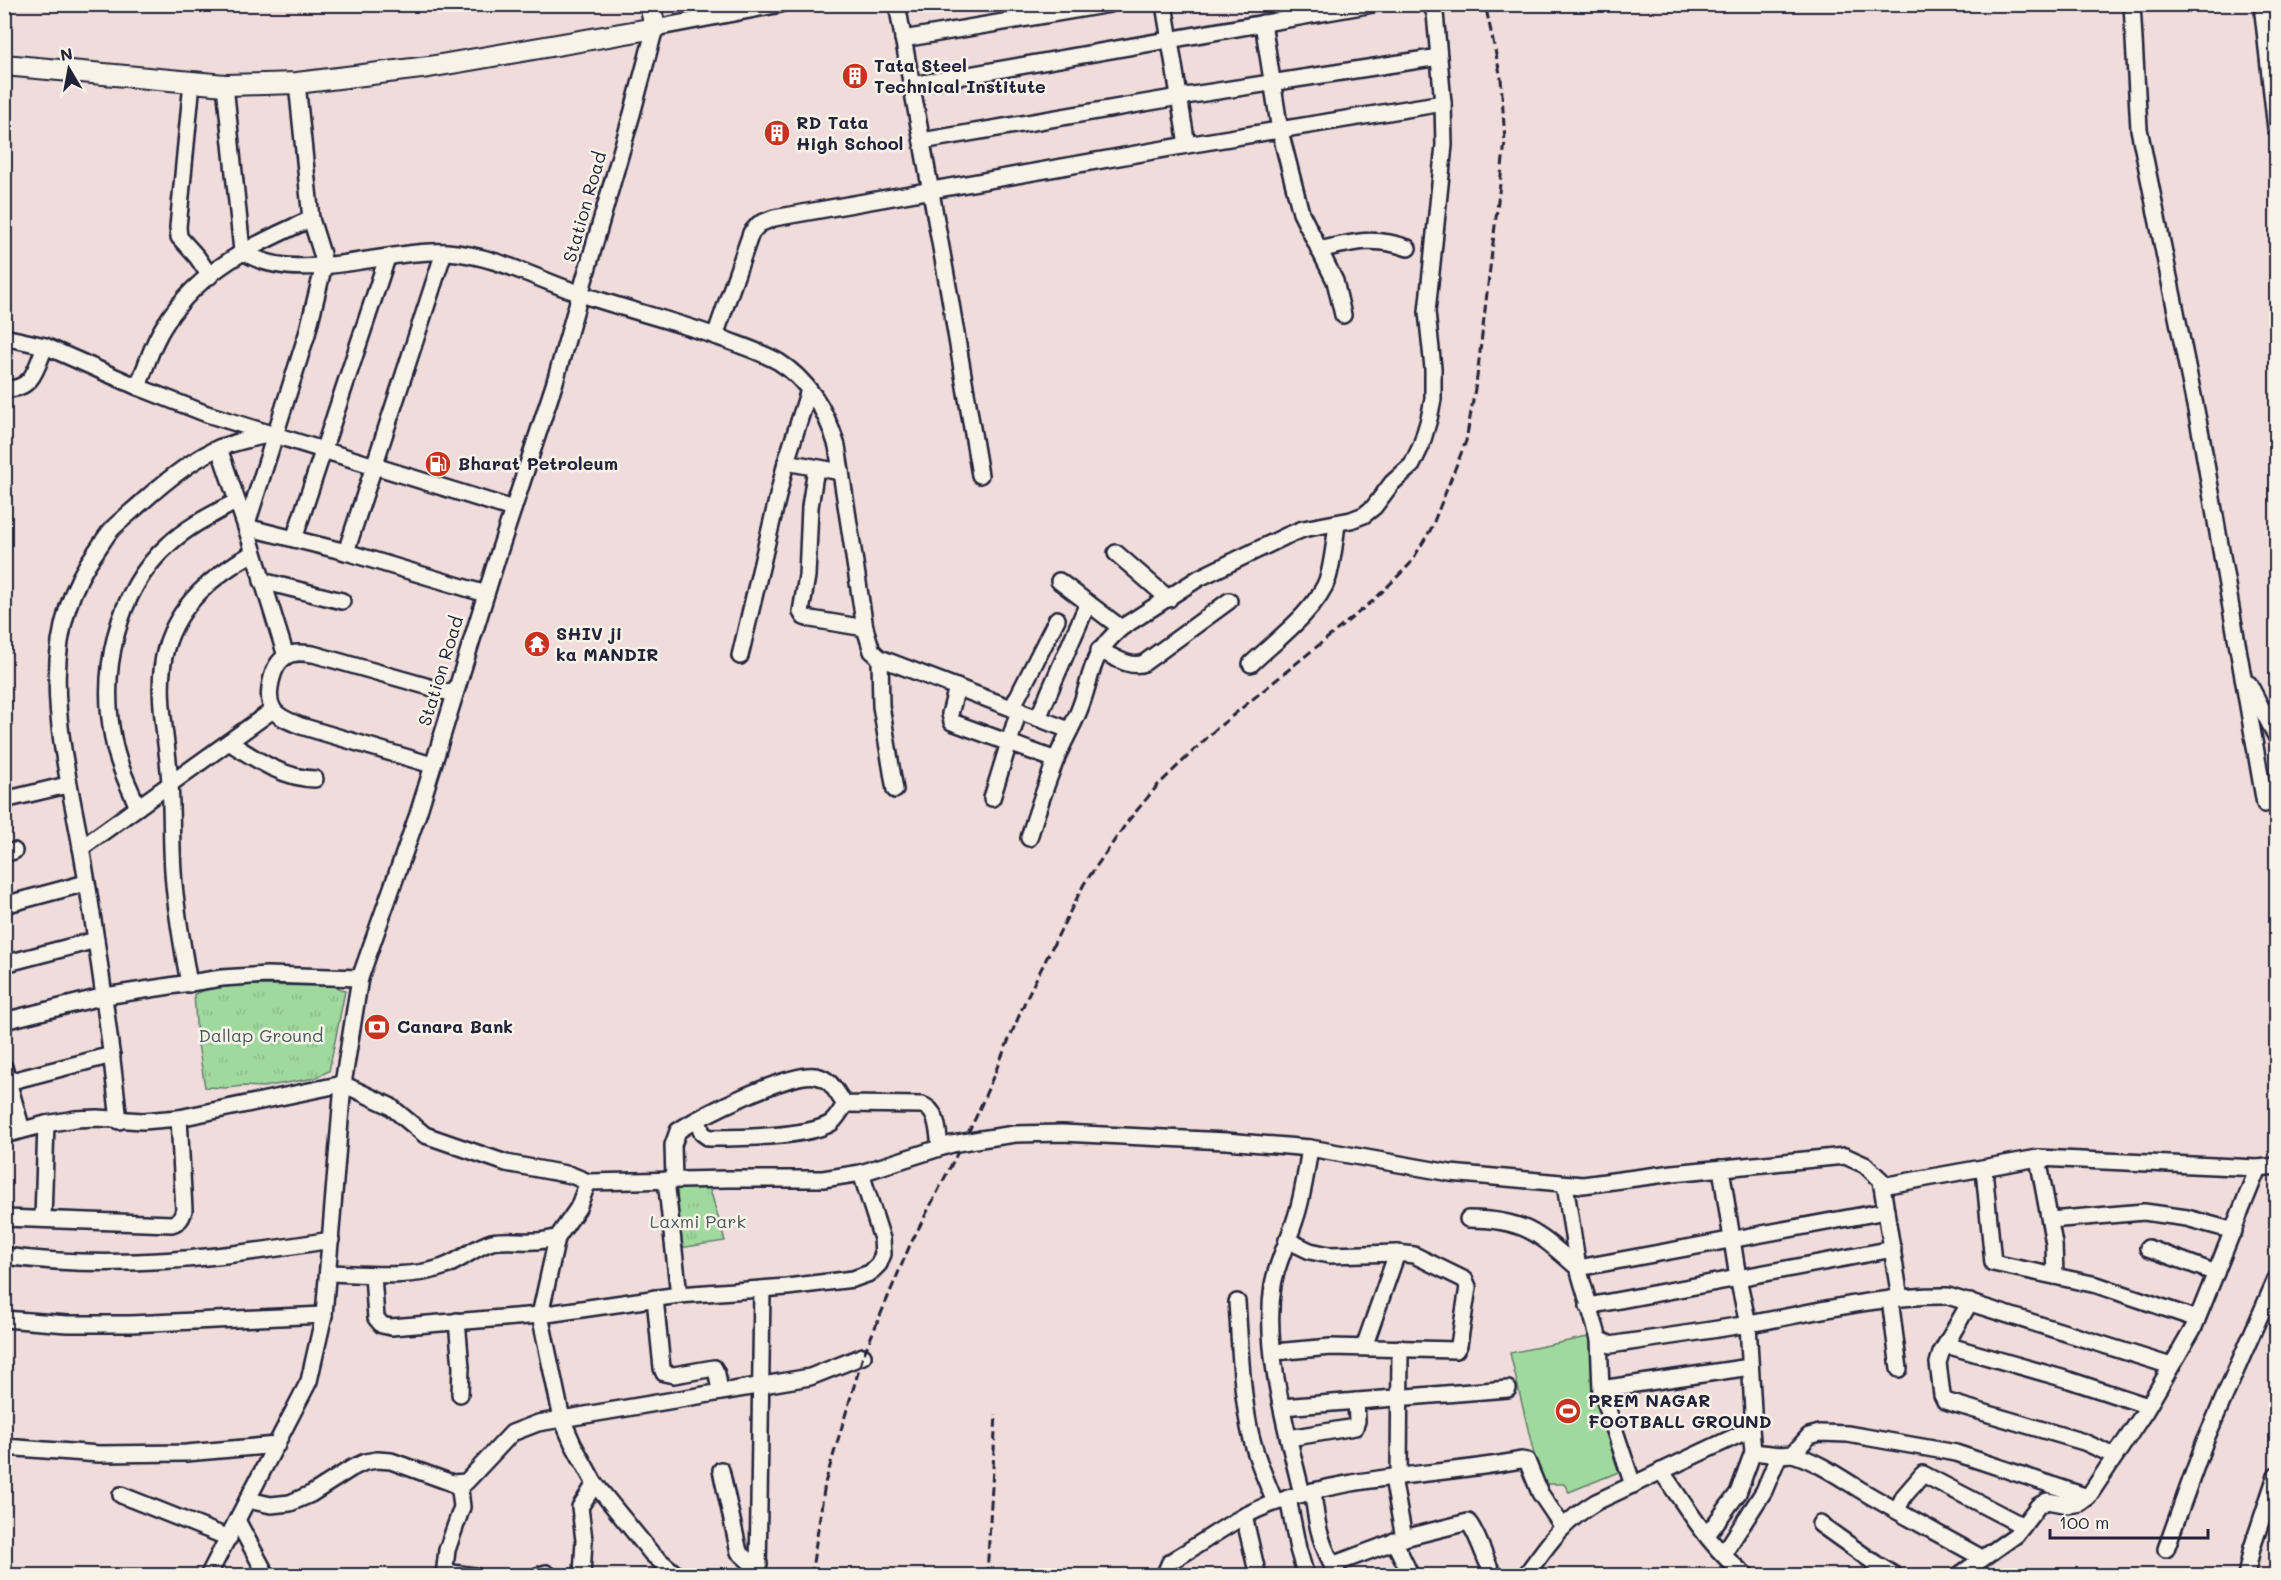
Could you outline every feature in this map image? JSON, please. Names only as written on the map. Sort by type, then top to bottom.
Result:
[{"type":"main road","points":[[4,65],[225,85],[297,83],[429,67],[655,28],[650,4]]},
{"type":"street","points":[[655,28],[781,4]]},
{"type":"street","points":[[897,4],[980,475]]},
{"type":"street","points":[[903,39],[1110,4]]},
{"type":"street","points":[[1164,4],[1187,145]]},
{"type":"street","points":[[912,85],[1373,4]]},
{"type":"street","points":[[1029,838],[1056,760],[1085,694],[1091,668],[1099,650],[1120,628],[1214,570],[1286,536],[1303,529],[1364,515],[1374,507],[1392,483],[1412,465],[1430,419],[1432,399],[1433,368],[1427,312],[1444,145],[1443,103],[1435,13],[1430,4]]},
{"type":"street","points":[[2132,4],[2139,129],[2201,435],[2265,804]]},
{"type":"street","points":[[2262,4],[2277,129]]},
{"type":"street","points":[[2274,4],[2277,21]]},
{"type":"street","points":[[1263,23],[1280,131],[1301,213],[1335,280],[1343,315]]},
{"type":"street","name":"Station Road","points":[[208,1575],[238,1522],[309,1381],[324,1316],[343,1084],[360,978],[418,814],[581,294],[655,28]]},
{"type":"street","points":[[922,141],[1179,97],[1439,57]]},
{"type":"street","points":[[192,82],[178,227],[179,237],[210,276]]},
{"type":"street","points":[[246,527],[309,325],[324,266],[311,219],[297,83]]},
{"type":"street","points":[[225,85],[242,251],[252,258],[269,264],[324,266],[444,252],[462,253],[494,261],[581,294],[715,336],[779,363],[809,390],[830,423],[837,446],[865,628],[872,651],[880,657],[1069,730]]},
{"type":"street","points":[[715,336],[751,233],[759,224],[774,218],[1187,145],[1443,103]]},
{"type":"street","points":[[138,387],[165,324],[183,300],[242,251],[311,219]]},
{"type":"street","points":[[1319,250],[1369,239],[1393,242],[1408,248]]},
{"type":"street","points":[[346,552],[444,252]]},
{"type":"street","points":[[294,539],[387,258]]},
{"type":"street","points":[[4,337],[45,346],[138,387],[207,414],[513,509]]},
{"type":"street","points":[[4,389],[15,390],[32,378],[45,346]]},
{"type":"street","points":[[740,656],[786,462],[809,390]]},
{"type":"street","points":[[119,1120],[105,996],[81,848],[60,740],[57,691],[59,645],[67,604],[85,566],[111,530],[152,493],[219,448],[242,440],[274,434]]},
{"type":"street","points":[[219,448],[246,527],[285,656]]},
{"type":"street","points":[[786,462],[841,472]]},
{"type":"street","points":[[816,468],[810,507],[807,576],[801,612],[804,617],[811,619],[865,628]]},
{"type":"street","points":[[138,807],[123,774],[113,740],[108,705],[108,677],[114,641],[127,600],[146,569],[168,545],[198,522],[237,501]]},
{"type":"street","points":[[1251,664],[1309,608],[1320,594],[1332,560],[1337,523]]},
{"type":"street","points":[[246,527],[346,552],[486,594]]},
{"type":"street","points":[[189,984],[173,873],[170,783],[162,703],[162,675],[166,648],[179,618],[197,593],[222,571],[253,553]]},
{"type":"street","points":[[1116,553],[1169,599]]},
{"type":"street","points":[[262,580],[342,602]]},
{"type":"street","points":[[1059,581],[1120,628]]},
{"type":"street","points":[[1099,650],[1131,665],[1144,663],[1229,601]]},
{"type":"street","points":[[1038,718],[1088,603]]},
{"type":"street","points":[[992,798],[1009,744],[1015,709],[1057,619]]},
{"type":"street","points":[[432,765],[301,726],[283,718],[273,710],[270,698],[271,682],[278,665],[285,656],[298,652],[313,654],[454,694]]},
{"type":"street","points":[[880,657],[881,706],[895,790]]},
{"type":"street","points":[[2243,671],[2277,736]]},
{"type":"street","points":[[957,687],[950,714],[952,722],[1056,760]]},
{"type":"street","points":[[81,848],[273,710]]},
{"type":"street","points":[[229,741],[260,763],[304,779],[315,779]]},
{"type":"street","points":[[4,800],[67,785]]},
{"type":"street","points":[[4,905],[86,883]]},
{"type":"street","points":[[4,964],[96,940]]},
{"type":"street","points":[[4,1021],[105,996],[222,978],[267,975],[360,978]]},
{"type":"street","points":[[22,1130],[6,1078],[112,1055]]},
{"type":"street","points":[[679,1295],[670,1180],[674,1139],[678,1131],[769,1087],[804,1075],[826,1080],[835,1088],[845,1104]]},
{"type":"street","points":[[4,1135],[75,1119],[143,1121],[179,1118],[343,1084],[390,1106],[425,1135],[506,1163],[571,1175],[588,1182],[823,1179],[861,1173],[946,1145],[1015,1134],[1062,1133],[1310,1148],[1450,1173],[1583,1185],[1845,1156],[1866,1165],[1881,1180],[1893,1249],[1899,1368]]},
{"type":"street","points":[[698,1120],[702,1133],[709,1138],[764,1137],[800,1132],[829,1124],[845,1104]]},
{"type":"street","points":[[845,1104],[928,1107],[933,1112],[946,1145]]},
{"type":"street","points":[[4,1218],[112,1223],[172,1224],[178,1222],[184,1210],[179,1118]]},
{"type":"street","points":[[43,1219],[46,1124]]},
{"type":"street","points":[[1306,1575],[1294,1497],[1289,1438],[1274,1352],[1271,1302],[1278,1264],[1303,1192],[1310,1148]]},
{"type":"street","points":[[2038,1158],[2054,1244],[2055,1276]]},
{"type":"street","points":[[1882,1186],[2038,1158],[2258,1168],[2277,1166]]},
{"type":"street","points":[[1707,1535],[1738,1492],[1753,1452],[1748,1324],[1738,1278],[1734,1239],[1721,1168]]},
{"type":"street","points":[[1958,1575],[2016,1535],[2038,1506],[2047,1501],[2069,1505],[2080,1503],[2088,1497],[2148,1406],[2198,1319],[2258,1168]]},
{"type":"street","points":[[1984,1169],[1993,1263],[2097,1285],[2198,1319]]},
{"type":"street","points":[[373,1275],[376,1318],[382,1325],[391,1327],[540,1315],[679,1295],[853,1279],[870,1273],[879,1264],[883,1254],[882,1239],[861,1173]]},
{"type":"street","points":[[588,1182],[578,1208],[557,1238],[540,1315],[562,1419],[595,1484],[652,1554],[678,1575]]},
{"type":"street","points":[[1565,1184],[1578,1268],[1599,1339],[1601,1389],[1633,1485]]},
{"type":"street","points":[[1578,1268],[1886,1211]]},
{"type":"street","points":[[2050,1220],[2144,1212],[2187,1218],[2234,1231]]},
{"type":"street","points":[[1468,1219],[1508,1222],[1529,1228],[1578,1268]]},
{"type":"street","points":[[328,1273],[373,1275],[419,1272],[441,1268],[459,1261],[476,1249],[493,1242],[557,1238]]},
{"type":"street","points":[[4,1256],[41,1261],[106,1264],[178,1260],[331,1240]]},
{"type":"street","points":[[1274,1352],[1331,1347],[1456,1350],[1459,1345],[1468,1287],[1465,1280],[1413,1255],[1397,1253],[1329,1255],[1310,1251],[1287,1240]]},
{"type":"street","points":[[2148,1248],[2216,1274]]},
{"type":"street","points":[[1588,1306],[1893,1249]]},
{"type":"street","points":[[1365,1347],[1397,1253]]},
{"type":"street","points":[[2166,1549],[2205,1441],[2277,1279]]},
{"type":"street","points":[[759,1570],[762,1289]]},
{"type":"street","points":[[1599,1339],[1611,1344],[1748,1324],[1895,1298],[1948,1296],[2171,1366]]},
{"type":"street","points":[[655,1298],[664,1373],[674,1375],[714,1368],[720,1391]]},
{"type":"street","points":[[1237,1302],[1243,1390],[1259,1464],[1294,1497],[1318,1530],[1322,1545],[1335,1570],[1399,1539],[1468,1522],[1474,1530],[1486,1563],[1494,1575]]},
{"type":"street","points":[[1970,1302],[1938,1363],[1941,1395],[1945,1401],[2084,1442],[2115,1456]]},
{"type":"street","points":[[4,1319],[67,1324],[131,1324],[324,1316]]},
{"type":"street","points":[[457,1321],[461,1367],[459,1394]]},
{"type":"street","points":[[1946,1345],[2069,1380],[2148,1406]]},
{"type":"street","points":[[1400,1348],[1396,1478],[1399,1539],[1410,1575]]},
{"type":"street","points":[[452,1483],[466,1482],[512,1433],[538,1423],[810,1377],[863,1356]]},
{"type":"street","points":[[1601,1389],[1750,1367]]},
{"type":"street","points":[[1282,1407],[1509,1389]]},
{"type":"street","points":[[1289,1438],[1355,1427],[1356,1401]]},
{"type":"street","points":[[1526,1575],[1563,1527],[1581,1511],[1751,1429]]},
{"type":"street","points":[[1720,1551],[1728,1547],[1786,1455],[1809,1436],[1820,1433],[1848,1434],[1956,1453],[2088,1497]]},
{"type":"street","points":[[4,1447],[121,1453],[186,1453],[277,1445]]},
{"type":"street","points":[[1753,1452],[1806,1458],[1982,1558]]},
{"type":"street","points":[[1164,1575],[1170,1563],[1244,1516],[1294,1497],[1396,1478],[1521,1460],[1527,1461],[1540,1493],[1563,1527]]},
{"type":"street","points":[[248,1500],[271,1505],[290,1503],[311,1494],[364,1462],[391,1461],[452,1483],[460,1490],[462,1507],[447,1550],[444,1574],[475,1575]]},
{"type":"street","points":[[721,1470],[740,1552],[759,1570]]},
{"type":"street","points":[[1661,1472],[1720,1551],[1727,1571],[1747,1575]]},
{"type":"street","points":[[1897,1510],[1904,1496],[1923,1474],[2023,1526]]},
{"type":"street","points":[[2246,1575],[2252,1548],[2277,1476]]},
{"type":"street","points":[[582,1575],[584,1540],[580,1507],[595,1484]]},
{"type":"street","points":[[121,1495],[229,1538]]},
{"type":"street","points":[[1244,1516],[1258,1575]]},
{"type":"street","points":[[238,1522],[264,1573]]},
{"type":"street","points":[[1820,1524],[1876,1564],[1896,1575]]},
{"type":"street","points":[[537,1575],[546,1573],[551,1575]]},
{"type":"green space","name":"Dallap Ground","points":[[334,986],[345,991],[329,1071],[315,1078],[263,1087],[205,1087],[197,1038],[194,994],[215,987]]},
{"type":"green space","name":"Laxmi Park","points":[[708,1182],[725,1241],[680,1248],[672,1184]]},
{"type":"green space","name":"PREM NAGAR FOOTBALL GROUND","points":[[1593,1336],[1626,1469],[1569,1492],[1564,1484],[1541,1484],[1510,1353]]},
{"type":"railway","points":[[811,1576],[825,1483],[863,1356],[910,1245],[976,1117],[1027,997],[1084,884],[1128,821],[1158,785],[1215,730],[1375,599],[1410,564],[1431,529],[1466,441],[1477,377],[1505,142],[1501,78],[1485,4]]},
{"type":"railway","points":[[987,1576],[996,1414]]},
{"type":"place","name":"Tata Steel Technical Institute","points":[[855,76]]},
{"type":"place","name":"RD Tata High School","points":[[777,133]]},
{"type":"place","name":"Bharat Petroleum","points":[[438,464]]},
{"type":"place","name":"SHIV ji ka MANDIR","points":[[537,644]]},
{"type":"place","name":"Canara Bank","points":[[377,1027]]},
{"type":"place","name":"PREM NAGAR FOOTBALL GROUND","points":[[1568,1411]]}]
